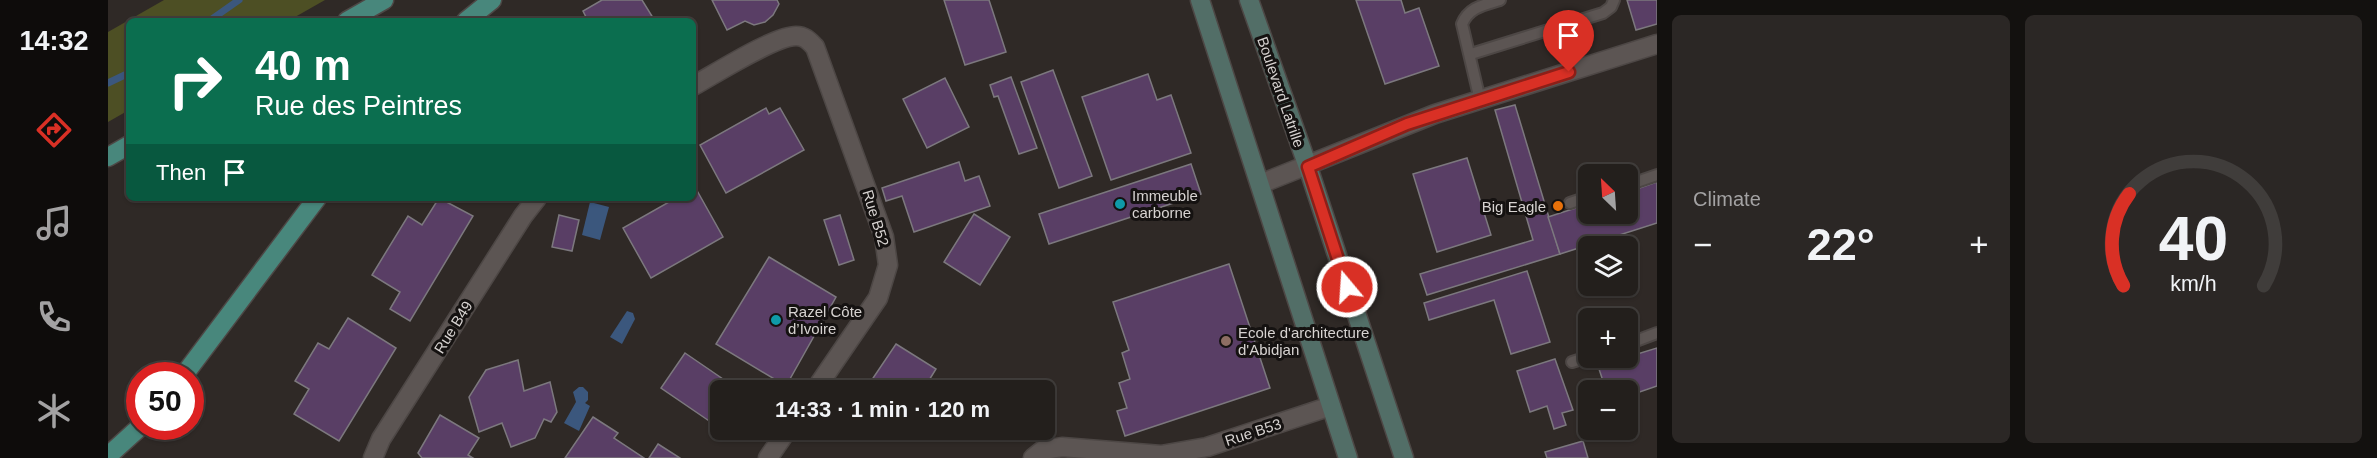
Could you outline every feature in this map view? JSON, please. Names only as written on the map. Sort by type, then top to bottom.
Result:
[{"type":"main road","points":[[352,18],[384,0]]},
{"type":"main road","points":[[470,18],[492,0]]},
{"type":"main road","points":[[1200,0],[1348,458]]},
{"type":"main road","name":"Boulevard Latrille","points":[[1249,0],[1308,167],[1404,458]]},
{"type":"main road","points":[[108,157],[126,147]]},
{"type":"main road","points":[[194,362],[315,201]]},
{"type":"main road","points":[[108,456],[126,440]]},
{"type":"street","name":"Rue B52","points":[[696,84],[778,40],[795,36],[806,38],[815,47],[884,237],[888,265],[878,298],[822,380]]},
{"type":"street","points":[[1260,184],[1308,167],[1407,124],[1657,44]]},
{"type":"street","name":"Rue B49","points":[[373,458],[381,439],[535,201]]},
{"type":"street","name":"Rue B53","points":[[1033,458],[1043,450],[1062,447],[1119,453],[1172,453],[1207,447],[1331,406]]},
{"type":"street","points":[[768,458],[780,440]]},
{"type":"lane","points":[[1480,100],[1471,54],[1462,24],[1466,14],[1500,0]]},
{"type":"lane","points":[[1471,54],[1603,13],[1611,7],[1614,0]]},
{"type":"lane","points":[[1638,182],[1657,175]]},
{"type":"lane","points":[[1570,203],[1578,200]]},
{"type":"lane","points":[[1638,340],[1657,333]]},
{"type":"lane","points":[[1572,363],[1578,361]]},
{"type":"green space","points":[[164,0],[325,0],[293,18],[132,18]]},
{"type":"green space","points":[[126,22],[126,112],[108,122],[108,32]]},
{"type":"water","points":[[590,202],[609,207],[600,240],[582,235]]},
{"type":"water","points":[[627,311],[633,313],[635,319],[622,344],[610,337]]},
{"type":"water","points":[[583,387],[588,392],[588,400],[585,403],[590,406],[579,431],[564,423],[576,402],[573,392]]},
{"type":"building","points":[[602,0],[642,0],[653,18],[586,18],[583,11]]},
{"type":"building","points":[[712,0],[777,0],[779,4],[773,15],[765,22],[754,25],[745,21],[727,30]]},
{"type":"building","points":[[944,0],[989,0],[1006,52],[965,65]]},
{"type":"building","points":[[1356,0],[1401,0],[1405,13],[1419,8],[1439,66],[1385,84]]},
{"type":"building","points":[[1627,0],[1657,0],[1657,24],[1636,30]]},
{"type":"building","points":[[1053,70],[1092,176],[1059,188],[1021,82]]},
{"type":"building","points":[[1148,74],[1157,100],[1171,95],[1191,153],[1111,180],[1082,97]]},
{"type":"building","points":[[1011,77],[1037,148],[1019,154],[998,96],[994,97],[990,85]]},
{"type":"building","points":[[945,78],[969,127],[927,148],[903,99]]},
{"type":"building","points":[[1515,105],[1560,254],[1427,295],[1420,274],[1533,240],[1495,110]]},
{"type":"building","points":[[766,108],[769,114],[780,108],[804,150],[726,193],[700,145]]},
{"type":"building","points":[[1467,158],[1491,235],[1437,252],[1413,174]]},
{"type":"building","points":[[959,162],[965,181],[979,176],[990,206],[914,232],[902,196],[886,201],[882,188]]},
{"type":"building","name":"Immeuble carborne","points":[[1191,164],[1201,194],[1049,244],[1039,214]]},
{"type":"building","points":[[1657,182],[1657,223],[1616,236],[1578,236],[1578,248],[1560,254],[1548,217],[1578,207],[1578,224],[1638,224],[1638,189]]},
{"type":"building","points":[[696,189],[723,237],[651,278],[623,228],[671,201],[696,201]]},
{"type":"building","points":[[437,201],[445,201],[473,216],[410,321],[390,309],[400,292],[372,275],[408,216],[422,225]]},
{"type":"building","points":[[974,214],[1010,237],[980,285],[944,262]]},
{"type":"building","points":[[559,215],[579,220],[572,251],[552,247]]},
{"type":"building","points":[[840,215],[854,260],[839,265],[824,220]]},
{"type":"building","name":"Razel Côte d’Ivoire","points":[[769,257],[836,297],[789,380],[776,380],[716,344]]},
{"type":"building","points":[[1229,264],[1270,388],[1125,436],[1117,411],[1127,408],[1119,383],[1130,379],[1122,353],[1129,350],[1113,302]]},
{"type":"building","points":[[1527,271],[1550,342],[1511,354],[1494,300],[1429,320],[1424,303]]},
{"type":"building","points":[[348,318],[396,348],[339,441],[294,414],[309,389],[295,381],[318,343],[329,349]]},
{"type":"building","points":[[896,344],[936,369],[929,380],[872,380]]},
{"type":"building","points":[[1657,348],[1657,386],[1638,393],[1638,380],[1603,380],[1599,368],[1638,368],[1638,354]]},
{"type":"building","points":[[685,353],[724,380],[710,380],[710,422],[661,388]]},
{"type":"building","points":[[1555,359],[1573,410],[1562,413],[1566,425],[1554,429],[1547,406],[1530,412],[1517,371]]},
{"type":"building","points":[[518,360],[524,391],[550,382],[557,412],[551,422],[544,419],[535,438],[511,447],[502,423],[479,432],[469,397],[486,370]]},
{"type":"building","points":[[440,415],[479,438],[468,455],[473,458],[422,458],[418,453]]},
{"type":"building","points":[[593,417],[618,433],[614,438],[644,458],[565,458]]},
{"type":"building","points":[[1583,441],[1588,458],[1547,458],[1545,452]]},
{"type":"building","points":[[658,444],[680,458],[649,458]]},
{"type":"waterway","points":[[213,18],[239,0]]},
{"type":"waterway","points":[[108,83],[126,74]]},
{"type":"place","name":"Immeuble carborne","points":[[1120,204]]},
{"type":"place","name":"Big Eagle","points":[[1558,206]]},
{"type":"place","name":"Razel Côte d’Ivoire","points":[[776,320]]},
{"type":"place","name":"Ecole d'architecture d'Abidjan","points":[[1226,341]]},
{"type":"route","points":[[1347,287],[1308,167],[1407,124],[1569,72]]}]
